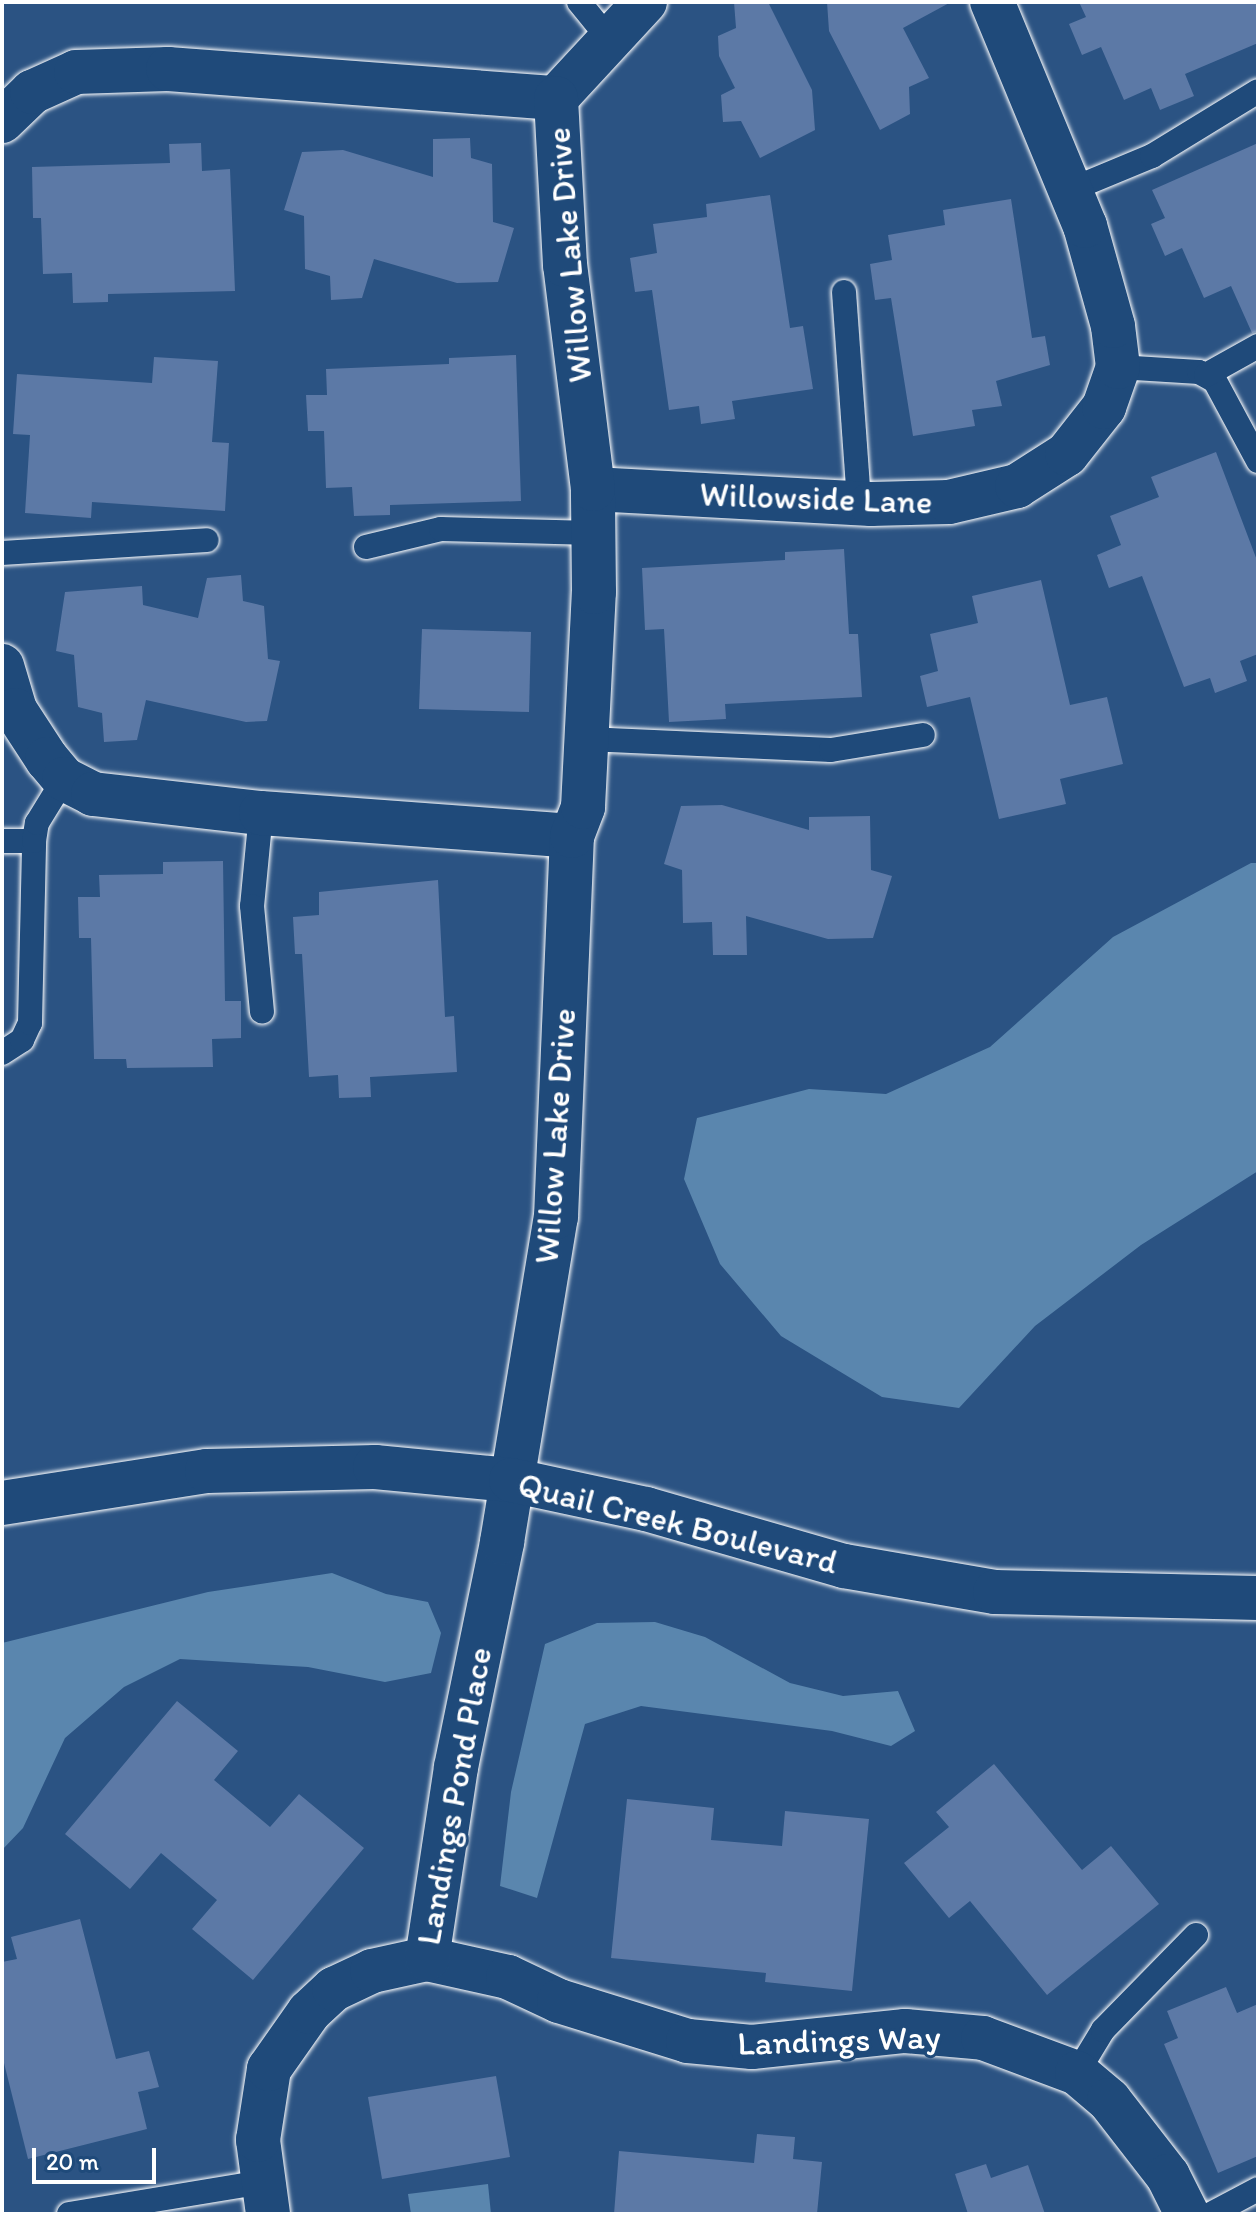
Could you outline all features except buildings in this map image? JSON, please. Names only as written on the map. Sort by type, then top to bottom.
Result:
[{"type":"street","points":[[556,98],[645,2]]},
{"type":"street","name":"Willowside Lane","points":[[593,489],[859,503],[949,502],[1017,486],[1067,454],[1104,407],[1118,367],[1113,326],[1070,190],[992,2]]},
{"type":"street","name":"Willow Lake Drive","points":[[2,121],[32,92],[76,72],[168,69],[556,98],[565,265],[593,489],[587,739],[583,807],[572,836],[556,1217],[511,1480]]},
{"type":"street","points":[[2,666],[15,710],[64,779],[93,794],[261,813],[572,836]]},
{"type":"street","name":"Quail Creek Boulevard","points":[[2,1503],[256,1467],[375,1467],[511,1480],[646,1509],[844,1566],[995,1592],[1258,1598]]},
{"type":"street","name":"Landings Pond Place","points":[[266,2198],[261,2103],[269,2069],[287,2041],[334,1989],[372,1971],[427,1959],[456,1767],[511,1480]]},
{"type":"street","name":"Landings Way","points":[[427,1959],[508,1977],[559,2001],[688,2041],[752,2047],[905,2031],[983,2038],[1077,2073],[1141,2138],[1187,2214]]},
{"type":"lane","points":[[579,2],[610,40]]},
{"type":"lane","points":[[1070,190],[1152,156],[1258,91]]},
{"type":"lane","points":[[844,292],[859,503]]},
{"type":"lane","points":[[1206,375],[1258,346]]},
{"type":"lane","points":[[1118,367],[1206,375],[1215,381],[1258,461]]},
{"type":"lane","points":[[366,547],[441,529],[593,533]]},
{"type":"lane","points":[[2,553],[207,540]]},
{"type":"lane","points":[[587,739],[831,750],[923,735]]},
{"type":"lane","points":[[2,1053],[22,1040],[30,1023],[34,841],[37,823],[64,779]]},
{"type":"lane","points":[[261,813],[252,906],[262,1012]]},
{"type":"lane","points":[[2,841],[34,841]]},
{"type":"lane","points":[[1077,2073],[1103,2030],[1196,1935]]},
{"type":"lane","points":[[1211,2214],[1258,2189]]},
{"type":"lane","points":[[69,2214],[266,2198]]},
{"type":"water","points":[[1251,863],[1258,863],[1258,1171],[1141,1245],[1035,1326],[959,1408],[882,1397],[781,1336],[720,1264],[684,1179],[697,1118],[809,1089],[886,1094],[990,1047],[1113,937]]},
{"type":"water","points":[[332,1573],[386,1594],[428,1602],[441,1633],[431,1673],[385,1682],[308,1667],[180,1659],[124,1687],[65,1738],[23,1828],[2,1850],[2,1643],[208,1592]]},
{"type":"water","points":[[655,1622],[705,1637],[790,1683],[843,1696],[898,1691],[915,1731],[891,1746],[832,1731],[641,1706],[585,1724],[537,1898],[500,1886],[511,1792],[545,1644],[597,1623]]},
{"type":"water","points":[[488,2184],[491,2214],[411,2214],[408,2194]]}]
